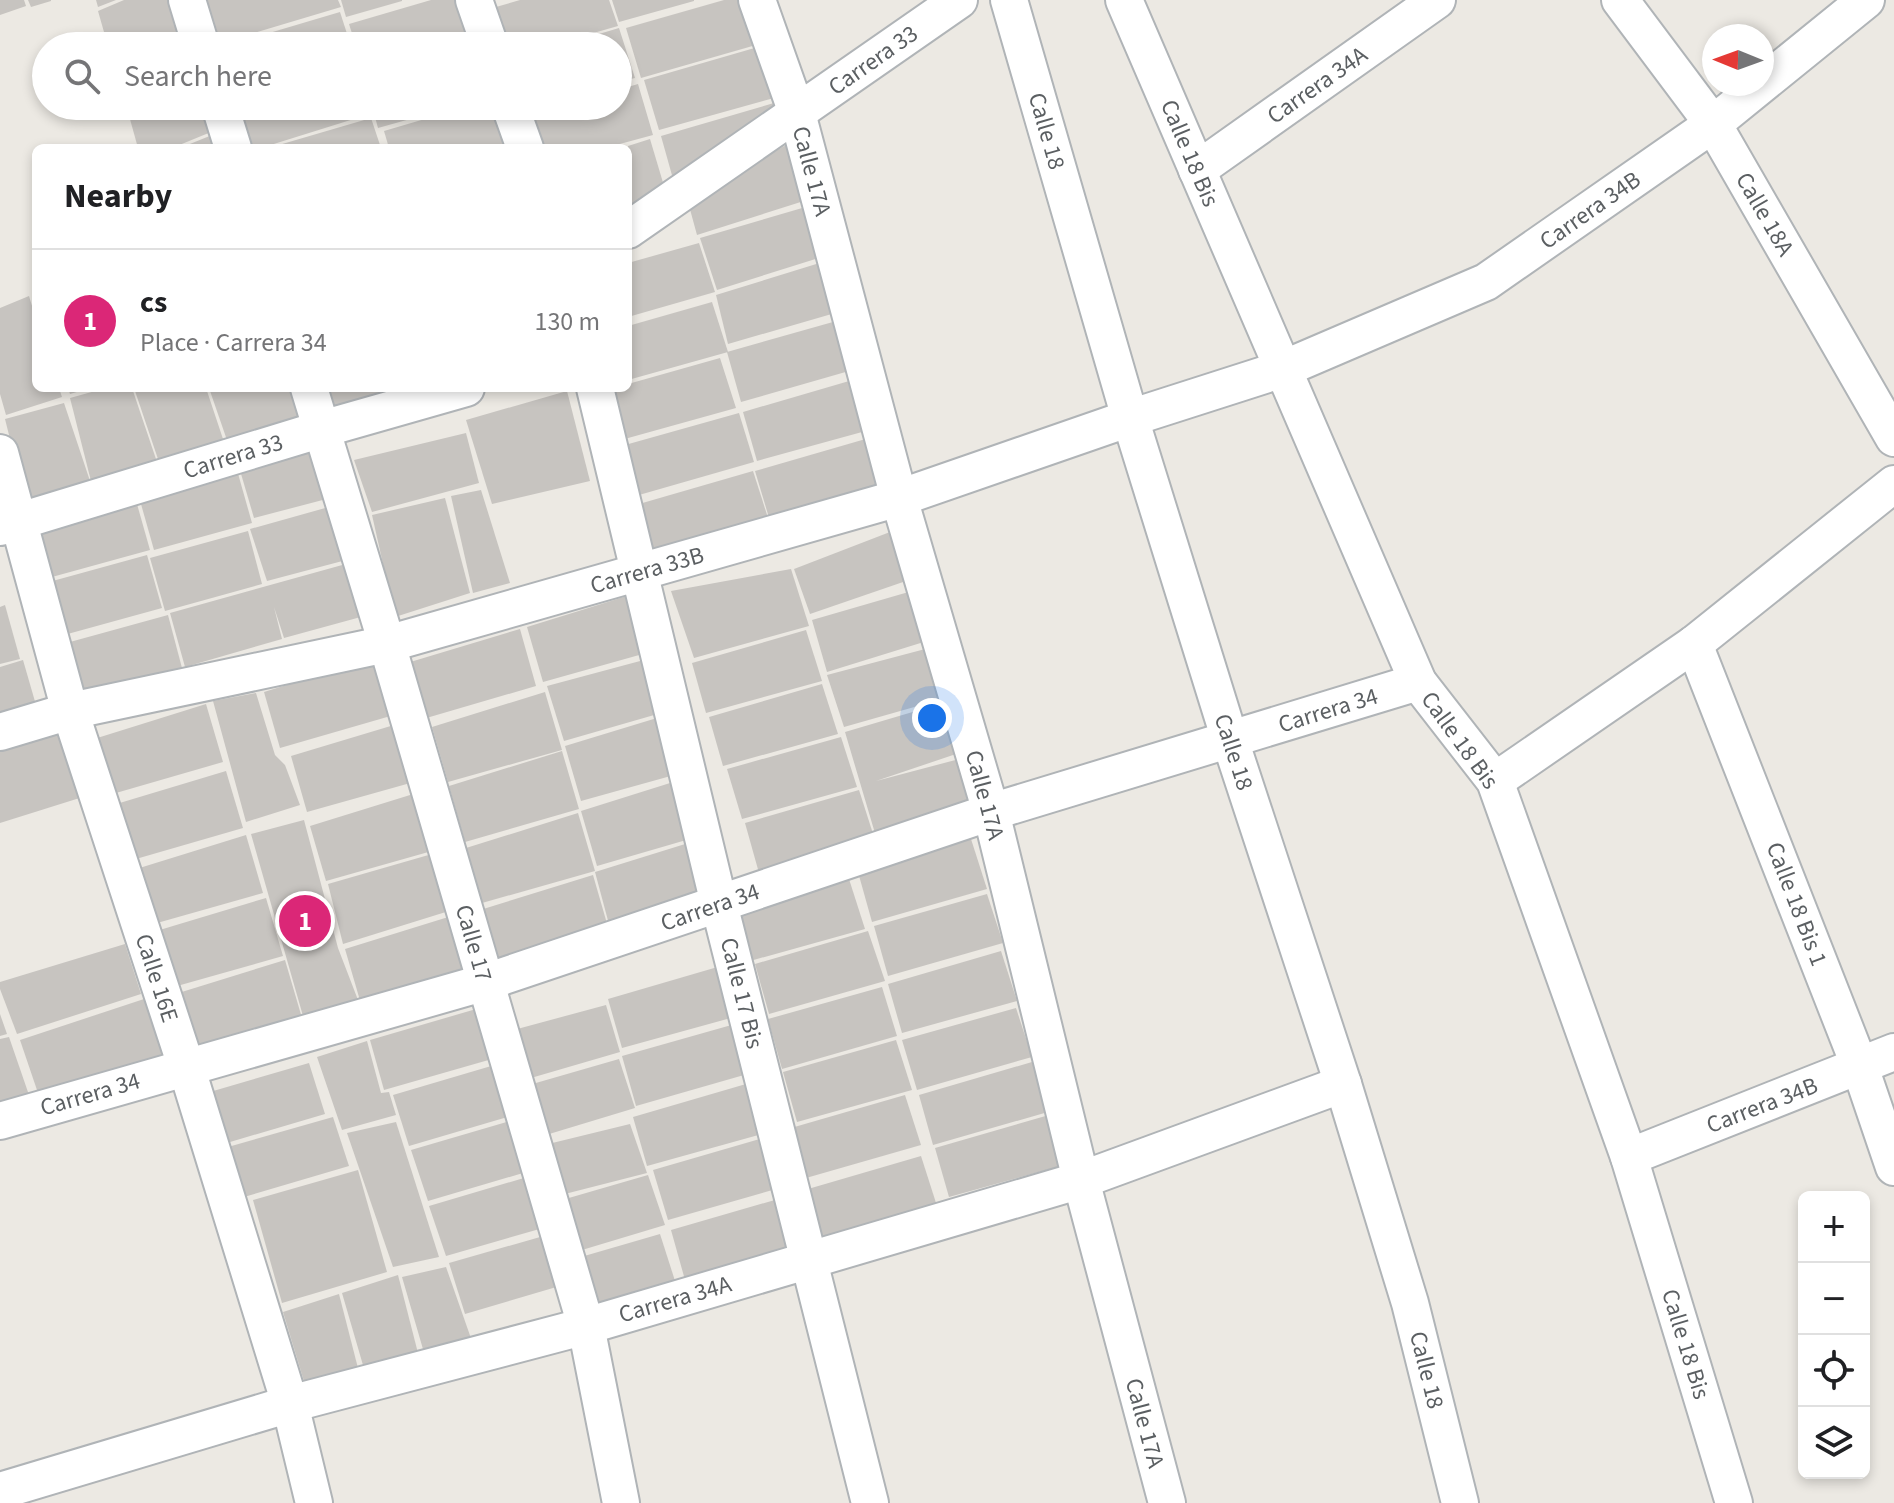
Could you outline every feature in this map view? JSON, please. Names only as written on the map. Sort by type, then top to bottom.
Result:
[{"type":"street","points":[[187,0],[197,32]]},
{"type":"street","points":[[474,0],[485,32]]},
{"type":"street","name":"Calle 17A","points":[[757,0],[797,113],[899,498],[991,812],[1081,1180],[1167,1503]]},
{"type":"street","name":"Carrera 33","points":[[632,227],[959,0]]},
{"type":"street","name":"Calle 18","points":[[1009,0],[1130,418],[1410,1303],[1460,1503]]},
{"type":"street","name":"Calle 18 Bis","points":[[1124,0],[1418,682],[1495,781],[1629,1157],[1734,1503]]},
{"type":"street","name":"Carrera 34A","points":[[1197,170],[1437,0]]},
{"type":"street","name":"Calle 18A","points":[[1620,0],[1713,124],[1894,438]]},
{"type":"street","name":"Carrera 34B","points":[[1283,369],[1486,282],[1713,124],[1866,0]]},
{"type":"street","points":[[224,120],[232,144]]},
{"type":"street","points":[[515,120],[524,144]]},
{"type":"street","name":"Carrera 33B","points":[[0,732],[70,711],[387,644],[899,498],[1283,369]]},
{"type":"street","name":"Calle 17","points":[[310,392],[586,1326],[621,1503]]},
{"type":"street","name":"Carrera 33","points":[[9,525],[452,392]]},
{"type":"street","name":"Calle 17 Bis","points":[[596,392],[719,904],[870,1503]]},
{"type":"street","name":"Calle 16E","points":[[0,453],[9,525],[186,1066],[290,1404],[314,1503]]},
{"type":"street","points":[[1495,781],[1694,644],[1894,484]]},
{"type":"street","name":"Calle 18 Bis 1","points":[[1694,644],[1860,1067],[1894,1167]]},
{"type":"street","name":"Carrera 34","points":[[0,1121],[486,982],[991,812],[1418,682]]},
{"type":"street","name":"Carrera 34B","points":[[1629,1157],[1894,1052]]},
{"type":"street","name":"Carrera 34A","points":[[0,1491],[290,1404],[586,1326],[1081,1180],[1343,1084]]},
{"type":"building","points":[[0,0],[24,0],[26,6],[0,15]]},
{"type":"building","points":[[28,0],[51,0],[51,1],[31,7]]},
{"type":"building","points":[[96,0],[116,0],[98,7]]},
{"type":"building","points":[[124,0],[178,0],[187,28],[175,32],[104,32],[98,11]]},
{"type":"building","points":[[201,0],[338,0],[341,7],[257,32],[210,32]]},
{"type":"building","points":[[341,0],[402,0],[402,1],[346,17]]},
{"type":"building","points":[[431,0],[465,0],[476,32],[352,32],[349,24]]},
{"type":"building","points":[[520,0],[609,0],[618,26],[597,32],[495,32],[489,9]]},
{"type":"building","points":[[612,0],[694,0],[694,1],[619,22]]},
{"type":"building","points":[[724,0],[742,0],[756,45],[641,78],[632,48],[632,32],[627,32],[626,28]]},
{"type":"building","points":[[340,12],[346,32],[273,32]]},
{"type":"building","points":[[758,47],[774,98],[659,130],[644,80]]},
{"type":"building","points":[[638,84],[653,135],[620,144],[532,144],[525,120],[632,120],[632,86]]},
{"type":"building","points":[[774,103],[782,118],[675,186],[661,136]]},
{"type":"building","points":[[130,120],[213,120],[216,130],[182,144],[137,144]]},
{"type":"building","points":[[237,120],[351,120],[274,144],[244,144]]},
{"type":"building","points":[[372,120],[380,144],[282,144]]},
{"type":"building","points":[[376,120],[407,120],[378,128]]},
{"type":"building","points":[[421,120],[504,120],[510,144],[388,144],[384,131]]},
{"type":"building","points":[[217,133],[220,144],[190,144]]},
{"type":"building","points":[[650,139],[667,196],[632,218],[632,145]]},
{"type":"building","points":[[793,141],[807,200],[697,235],[688,202]]},
{"type":"building","points":[[809,206],[825,256],[717,290],[700,238]]},
{"type":"building","points":[[699,243],[715,292],[632,316],[632,262]]},
{"type":"building","points":[[826,261],[842,311],[728,344],[716,295]]},
{"type":"building","points":[[29,296],[32,306],[32,392],[60,392],[62,397],[6,415],[0,394],[0,308]]},
{"type":"building","points":[[712,302],[728,352],[632,379],[632,325]]},
{"type":"building","points":[[840,320],[856,369],[741,402],[727,352]]},
{"type":"building","points":[[720,358],[736,408],[621,440],[607,392],[632,392],[632,383]]},
{"type":"building","points":[[856,379],[873,429],[757,461],[743,412]]},
{"type":"building","points":[[92,392],[133,392],[158,465],[92,485],[70,398]]},
{"type":"building","points":[[135,392],[207,392],[225,445],[160,465]]},
{"type":"building","points":[[210,392],[293,392],[302,423],[229,446]]},
{"type":"building","points":[[321,392],[412,392],[329,415]]},
{"type":"building","points":[[567,392],[590,481],[492,504],[466,420]]},
{"type":"building","points":[[64,403],[92,487],[27,507],[5,419]]},
{"type":"building","points":[[739,413],[754,462],[639,495],[625,445]]},
{"type":"building","points":[[466,433],[479,483],[372,512],[354,460]]},
{"type":"building","points":[[869,438],[885,489],[770,521],[755,471]]},
{"type":"building","points":[[323,443],[338,496],[254,518],[239,467]]},
{"type":"building","points":[[237,470],[252,523],[154,550],[139,497]]},
{"type":"building","points":[[753,471],[769,521],[654,553],[639,504]]},
{"type":"building","points":[[481,490],[510,583],[473,593],[451,496]]},
{"type":"building","points":[[135,497],[150,550],[52,577],[37,524]]},
{"type":"building","points":[[445,498],[470,593],[395,617],[372,515]]},
{"type":"building","points":[[336,505],[350,559],[267,581],[250,529]]},
{"type":"building","points":[[248,531],[262,584],[165,611],[150,558]]},
{"type":"building","points":[[890,532],[906,581],[810,614],[794,569]]},
{"type":"building","points":[[147,555],[162,608],[64,635],[49,582]]},
{"type":"building","points":[[353,562],[368,615],[284,638],[274,607],[282,639],[185,667],[170,613]]},
{"type":"building","points":[[791,569],[809,626],[694,658],[671,591]]},
{"type":"building","points":[[912,591],[927,641],[827,672],[812,620]]},
{"type":"building","points":[[640,592],[657,650],[543,682],[527,627]]},
{"type":"building","points":[[5,605],[20,659],[0,664],[0,607]]},
{"type":"building","points":[[168,615],[182,668],[85,695],[70,642]]},
{"type":"building","points":[[520,629],[536,686],[423,719],[407,663]]},
{"type":"building","points":[[806,630],[822,681],[706,713],[692,663]]},
{"type":"building","points":[[929,648],[946,698],[844,727],[827,675]]},
{"type":"building","points":[[377,657],[394,715],[280,748],[264,692]]},
{"type":"building","points":[[655,657],[668,711],[564,741],[547,686]]},
{"type":"building","points":[[23,660],[36,705],[0,715],[0,667]]},
{"type":"building","points":[[822,684],[838,734],[723,766],[709,717]]},
{"type":"building","points":[[545,692],[562,750],[448,782],[432,727]]},
{"type":"building","points":[[256,693],[275,755],[285,765],[300,805],[246,822],[213,701]]},
{"type":"building","points":[[943,703],[959,753],[876,781],[963,758],[979,808],[877,840],[845,732]]},
{"type":"building","points":[[206,704],[223,762],[109,795],[94,739]]},
{"type":"building","points":[[670,714],[685,772],[581,801],[565,746]]},
{"type":"building","points":[[404,722],[421,780],[307,812],[291,756]]},
{"type":"building","points":[[66,729],[86,796],[0,823],[0,752]]},
{"type":"building","points":[[841,737],[857,787],[742,819],[727,769]]},
{"type":"building","points":[[562,751],[579,809],[465,842],[449,786]]},
{"type":"building","points":[[226,771],[243,828],[129,861],[113,805]]},
{"type":"building","points":[[686,778],[700,836],[597,866],[581,811]]},
{"type":"building","points":[[859,790],[875,840],[759,873],[745,823]]},
{"type":"building","points":[[423,791],[439,849],[326,881],[310,826]]},
{"type":"building","points":[[578,813],[595,871],[482,903],[466,848]]},
{"type":"building","points":[[304,820],[338,948],[358,1000],[303,1016],[251,834]]},
{"type":"building","points":[[246,835],[263,893],[150,925],[133,870]]},
{"type":"building","points":[[971,839],[987,889],[872,922],[858,872]]},
{"type":"building","points":[[698,840],[713,898],[610,928],[595,872]]},
{"type":"building","points":[[432,854],[449,911],[343,944],[328,884]]},
{"type":"building","points":[[593,875],[610,934],[497,966],[480,910]]},
{"type":"building","points":[[849,879],[865,929],[750,961],[736,911]]},
{"type":"building","points":[[987,894],[1003,943],[888,976],[874,926]]},
{"type":"building","points":[[266,898],[283,956],[170,988],[153,932]]},
{"type":"building","points":[[458,914],[475,971],[361,1004],[345,949]]},
{"type":"building","points":[[868,931],[885,981],[769,1014],[755,964]]},
{"type":"building","points":[[125,944],[141,994],[17,1034],[0,982]]},
{"type":"building","points":[[1001,951],[1017,1001],[902,1033],[888,984]]},
{"type":"building","points":[[285,960],[302,1018],[189,1051],[172,995]]},
{"type":"building","points":[[721,966],[738,1016],[622,1048],[608,999]]},
{"type":"building","points":[[882,987],[897,1036],[782,1069],[768,1019]]},
{"type":"building","points":[[144,999],[167,1056],[38,1093],[20,1040]]},
{"type":"building","points":[[606,1005],[620,1052],[524,1080],[506,1032]]},
{"type":"building","points":[[483,1007],[499,1057],[384,1090],[370,1040]]},
{"type":"building","points":[[1016,1008],[1032,1057],[917,1090],[902,1040]]},
{"type":"building","points":[[0,1014],[7,1034],[0,1036]]},
{"type":"building","points":[[735,1024],[751,1073],[636,1106],[622,1056]]},
{"type":"building","points":[[9,1037],[29,1095],[0,1104],[0,1039]]},
{"type":"building","points":[[896,1040],[912,1090],[797,1122],[783,1072]]},
{"type":"building","points":[[367,1041],[381,1093],[389,1092],[396,1115],[342,1130],[317,1057]]},
{"type":"building","points":[[619,1059],[635,1108],[536,1138],[522,1087]]},
{"type":"building","points":[[1032,1062],[1048,1112],[933,1145],[919,1095]]},
{"type":"building","points":[[309,1063],[325,1114],[220,1145],[203,1094]]},
{"type":"building","points":[[498,1064],[514,1115],[409,1146],[393,1095]]},
{"type":"building","points":[[746,1084],[762,1134],[647,1166],[633,1117]]},
{"type":"building","points":[[905,1095],[921,1145],[806,1178],[791,1128]]},
{"type":"building","points":[[1049,1115],[1064,1165],[949,1197],[935,1148]]},
{"type":"building","points":[[333,1117],[349,1166],[244,1197],[228,1147]]},
{"type":"building","points":[[517,1119],[533,1170],[428,1201],[411,1150]]},
{"type":"building","points":[[396,1122],[439,1257],[393,1267],[347,1133]]},
{"type":"building","points":[[630,1124],[647,1173],[553,1197],[540,1146]]},
{"type":"building","points":[[767,1137],[783,1187],[668,1220],[653,1170]]},
{"type":"building","points":[[921,1156],[937,1206],[822,1238],[808,1189]]},
{"type":"building","points":[[358,1170],[387,1272],[282,1303],[253,1200]]},
{"type":"building","points":[[534,1175],[550,1226],[446,1256],[429,1206]]},
{"type":"building","points":[[648,1175],[665,1225],[572,1253],[555,1202]]},
{"type":"building","points":[[785,1197],[800,1248],[685,1280],[671,1230]]},
{"type":"building","points":[[554,1233],[570,1283],[465,1314],[449,1263]]},
{"type":"building","points":[[660,1234],[676,1284],[591,1316],[574,1259]]},
{"type":"building","points":[[446,1267],[473,1344],[425,1356],[402,1277]]},
{"type":"building","points":[[398,1275],[419,1357],[365,1372],[342,1293]]},
{"type":"building","points":[[339,1294],[360,1376],[307,1391],[283,1312]]},
{"type":"place","name":"cs","points":[[305,921]]}]
